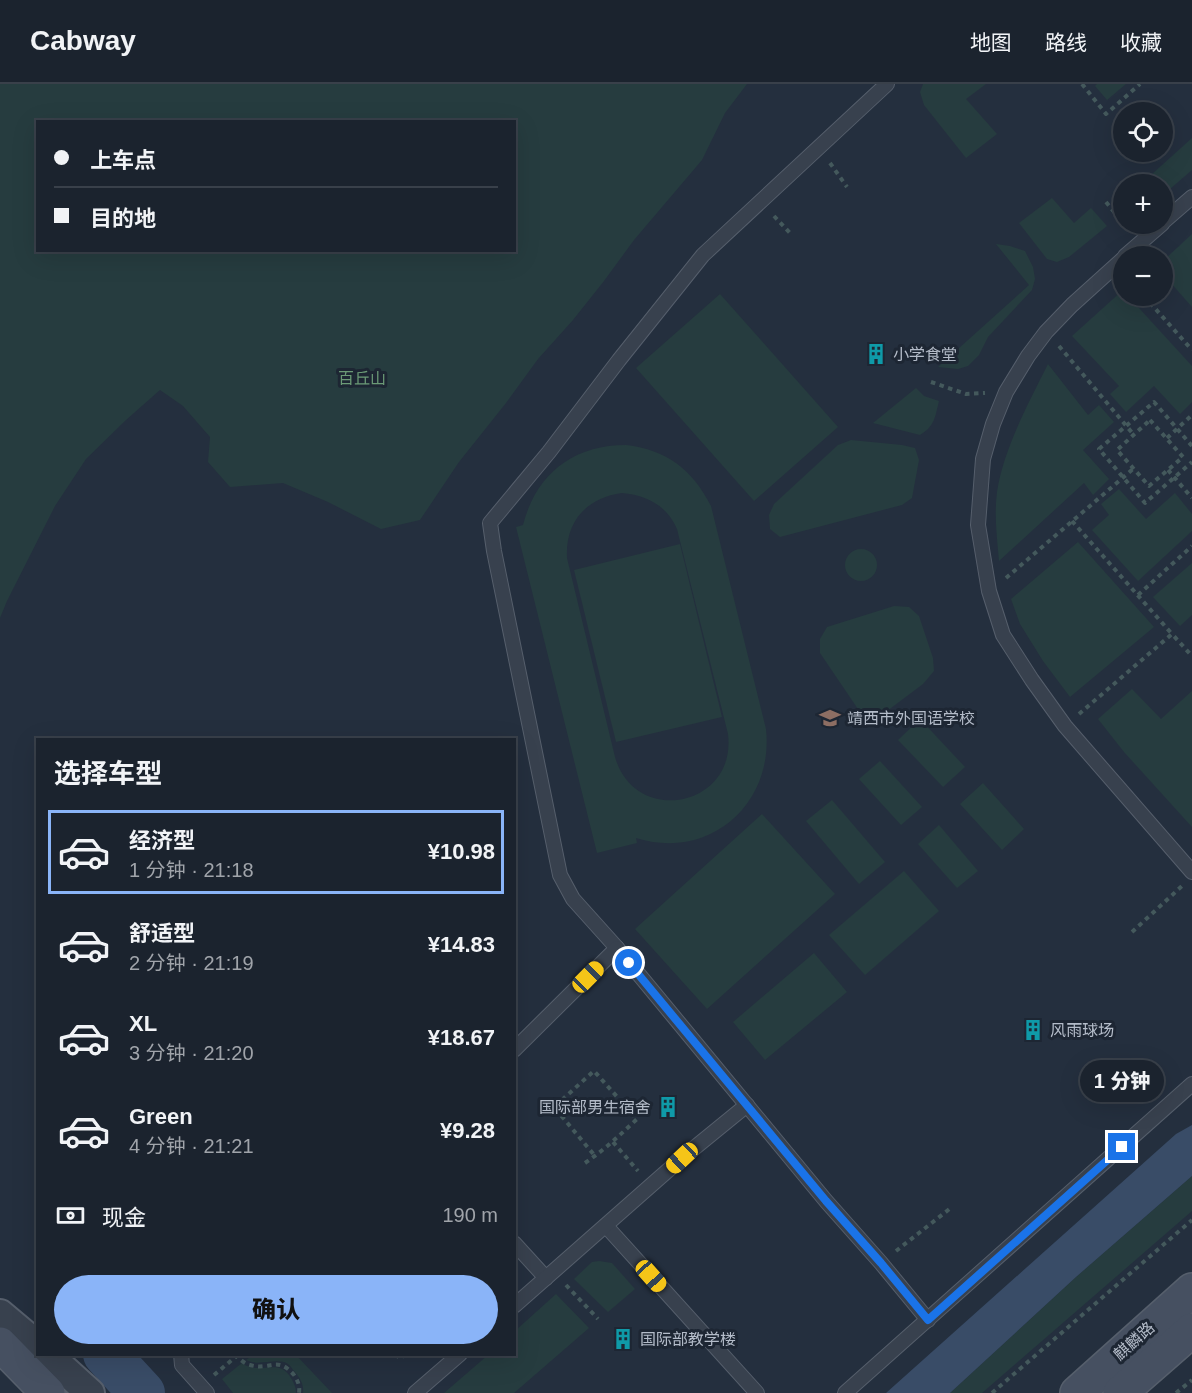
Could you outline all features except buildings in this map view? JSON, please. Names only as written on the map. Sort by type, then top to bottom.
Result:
[{"type":"main road","name":"麒麟路","points":[[1077,1393],[1192,1290]]},
{"type":"main road","name":"麒麟路","points":[[1120,1393],[1192,1330]]},
{"type":"main road","points":[[0,1344],[64,1388]]},
{"type":"street","points":[[0,1314],[36,1344]]},
{"type":"street","points":[[48,1356],[64,1388]]},
{"type":"lane","points":[[887,84],[704,255],[619,360],[549,452],[490,523],[560,875],[573,899],[617,948],[826,1201],[928,1320]]},
{"type":"lane","points":[[1173,213],[1192,197]]},
{"type":"lane","points":[[1137,246],[1150,234]]},
{"type":"lane","points":[[1113,267],[1046,332],[1006,392],[993,424],[983,459],[978,525],[989,591],[1003,635],[1065,726],[1192,872]]},
{"type":"lane","points":[[516,1048],[617,948]]},
{"type":"lane","points":[[845,1393],[1192,1084]]},
{"type":"lane","points":[[516,1304],[682,1158],[747,1105]]},
{"type":"lane","points":[[606,1226],[757,1393]]},
{"type":"lane","points":[[516,1245],[550,1275]]},
{"type":"lane","points":[[181,1356],[182,1365],[204,1389]]},
{"type":"lane","points":[[415,1393],[458,1356]]},
{"type":"path","points":[[1082,84],[1106,114],[1140,84]]},
{"type":"path","points":[[818,147],[847,187]]},
{"type":"path","points":[[1106,202],[1139,244]]},
{"type":"path","points":[[1153,306],[1192,350]]},
{"type":"path","points":[[1046,332],[1134,435]]},
{"type":"path","points":[[931,382],[966,394],[1006,392]]},
{"type":"path","points":[[1192,446],[1154,402],[1099,449],[1145,503],[1192,462]]},
{"type":"path","points":[[1167,438],[1192,416]]},
{"type":"path","points":[[1150,420],[1167,438],[1183,457],[1149,486],[1117,450],[1150,420]]},
{"type":"path","points":[[989,591],[1133,469]]},
{"type":"path","points":[[1168,470],[1192,498]]},
{"type":"path","points":[[1072,520],[1192,656]]},
{"type":"path","points":[[1138,595],[1192,546]]},
{"type":"path","points":[[1065,726],[1172,634]]},
{"type":"path","points":[[1132,932],[1184,885]]},
{"type":"path","points":[[585,1163],[595,1156],[613,1142],[637,1119],[594,1071],[554,1107],[595,1156]]},
{"type":"path","points":[[613,1142],[651,1186]]},
{"type":"path","points":[[881,1263],[952,1207]]},
{"type":"path","points":[[992,1393],[1192,1220]]},
{"type":"path","points":[[550,1275],[598,1319]]},
{"type":"path","points":[[204,1389],[236,1356]]},
{"type":"path","points":[[238,1356],[249,1365],[279,1364],[287,1367],[297,1380],[299,1393]]},
{"type":"path","points":[[1176,1393],[1192,1380]]},
{"type":"green space","name":"百丘山","points":[[0,84],[747,84],[725,113],[702,160],[634,240],[573,320],[538,359],[459,462],[420,520],[381,529],[328,502],[283,483],[230,487],[208,462],[210,437],[183,406],[160,390],[86,459],[55,506],[0,618]]},
{"type":"green space","points":[[923,84],[986,84],[966,99],[997,134],[966,158],[924,105],[920,92]]},
{"type":"green space","points":[[1097,84],[1126,84],[1107,100],[1095,86]]},
{"type":"green space","points":[[1192,138],[1192,170],[1173,186],[1173,174],[1152,174],[1165,162],[1173,162],[1173,155]]},
{"type":"green space","points":[[1052,198],[1074,223],[1091,208],[1107,226],[1069,257],[1057,262],[1047,259],[1019,223]]},
{"type":"green space","points":[[1192,234],[1192,307],[1173,285],[1173,252]]},
{"type":"green space","points":[[996,244],[1025,251],[1033,267],[1035,279],[1032,290],[988,337],[979,355],[968,366],[958,369],[938,367],[1029,285]]},
{"type":"green space","points":[[720,294],[838,427],[754,501],[636,368]]},
{"type":"green space","points":[[1113,299],[1113,306],[1137,306],[1192,366],[1192,402],[1180,414],[1154,386],[1126,412],[1110,394],[1119,386],[1072,336]]},
{"type":"green space","points":[[1048,364],[1088,415],[1099,405],[1114,422],[1083,450],[1109,479],[1093,495],[1084,483],[999,561],[996,509],[1000,476],[1018,426]]},
{"type":"green space","points":[[916,388],[924,396],[939,401],[934,421],[925,432],[920,435],[873,423]]},
{"type":"green space","points":[[851,440],[915,448],[919,460],[912,498],[902,505],[780,537],[770,529],[769,515],[774,504],[838,445]]},
{"type":"green space","points":[[626,445],[654,451],[677,463],[704,493],[711,506],[766,729],[766,756],[759,781],[748,803],[732,820],[712,833],[689,841],[663,843],[636,838],[637,843],[597,853],[516,527],[523,525],[537,491],[547,477],[574,457],[589,450]],"holes":[[[622,493],[648,499],[662,508],[677,529],[728,734],[727,759],[717,778],[701,792],[682,799],[662,800],[642,793],[626,779],[615,757],[567,558],[570,533],[580,514],[598,500]]]},
{"type":"green space","points":[[1119,489],[1146,519],[1175,493],[1192,514],[1192,531],[1138,581],[1092,530],[1109,515],[1101,504]]},
{"type":"green space","points":[[1078,542],[1154,627],[1070,697],[1043,661],[1020,624],[1011,599]]},
{"type":"green space","points":[[680,544],[722,717],[616,742],[574,570]]},
{"type":"green space","points":[[861,549],[873,553],[877,565],[873,577],[861,581],[849,577],[845,565],[849,553]]},
{"type":"green space","points":[[1192,563],[1192,615],[1180,626],[1153,597]]},
{"type":"green space","points":[[894,606],[909,607],[919,616],[933,658],[934,671],[923,684],[875,720],[862,715],[820,653],[820,639],[827,627]]},
{"type":"green space","points":[[1132,689],[1161,719],[1192,691],[1192,827],[1124,752],[1098,719]]},
{"type":"green space","points":[[920,719],[965,767],[943,787],[898,740]]},
{"type":"green space","points":[[880,761],[922,807],[901,825],[859,779]]},
{"type":"green space","points":[[983,783],[1024,829],[1002,850],[960,804]]},
{"type":"green space","points":[[832,800],[885,862],[859,884],[806,821]]},
{"type":"green space","points":[[762,814],[835,894],[707,1009],[635,929]]},
{"type":"green space","points":[[939,825],[978,871],[957,888],[918,844]]},
{"type":"green space","points":[[904,871],[939,911],[865,975],[829,935]]},
{"type":"green space","points":[[814,953],[847,992],[765,1060],[733,1022]]},
{"type":"green space","points":[[1192,1176],[1192,1211],[982,1393],[950,1393],[1076,1277]]},
{"type":"green space","points":[[592,1262],[612,1263],[635,1289],[608,1312],[574,1279]]},
{"type":"green space","points":[[556,1294],[589,1328],[514,1393],[444,1393],[487,1356],[516,1356],[516,1330]]},
{"type":"green space","points":[[252,1356],[297,1356],[332,1393],[303,1393],[301,1381],[284,1362],[256,1363],[246,1360]]},
{"type":"green space","points":[[242,1363],[254,1368],[273,1367],[284,1370],[293,1381],[296,1393],[233,1393],[222,1379]]},
{"type":"water","points":[[1192,1125],[1192,1176],[1076,1277],[950,1393],[886,1393],[1176,1134]]},
{"type":"waterway","points":[[108,1356],[142,1393]]},
{"type":"place","name":"小学食堂","points":[[876,354]]},
{"type":"place","name":"靖西市外国语学校","points":[[830,718]]},
{"type":"place","name":"风雨球场","points":[[1033,1030]]},
{"type":"place","name":"国际部男生宿舍","points":[[668,1107]]},
{"type":"place","name":"国际部教学楼","points":[[623,1339]]},
{"type":"route","points":[[629,963],[928,1320],[1122,1147]]}]
